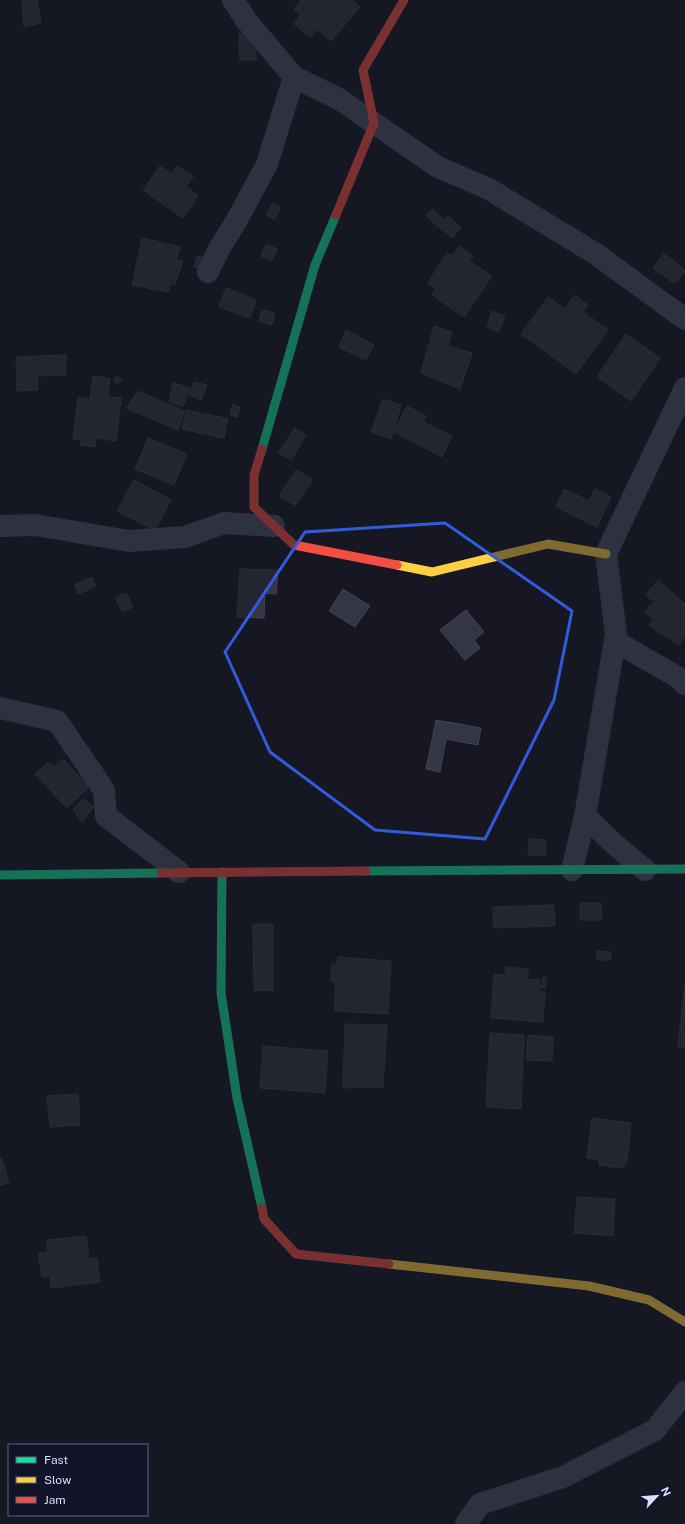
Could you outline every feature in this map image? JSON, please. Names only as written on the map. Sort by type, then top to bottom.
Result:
[{"type":"street","points":[[233,0],[246,20],[294,77],[339,99],[438,167],[489,189],[590,250],[685,319]]},
{"type":"street","points":[[404,0],[363,70],[374,123],[315,265],[254,475],[254,507],[294,544],[432,572],[548,544],[606,554]]},
{"type":"street","points":[[208,272],[218,251],[238,218],[267,164],[294,77]]},
{"type":"street","points":[[572,870],[585,816],[616,634],[606,554],[685,388]]},
{"type":"street","points":[[0,526],[35,525],[129,541],[185,537],[224,523],[274,526]]},
{"type":"street","points":[[615,641],[679,678],[685,684]]},
{"type":"street","points":[[0,708],[57,721],[104,790],[106,816],[179,872]]},
{"type":"street","points":[[585,816],[613,843],[645,870]]},
{"type":"street","points":[[0,875],[179,872],[685,869]]},
{"type":"street","points":[[222,872],[221,993],[237,1098],[264,1218],[296,1254],[589,1286],[649,1300],[685,1322]]},
{"type":"street","points":[[466,1524],[480,1504],[563,1477],[655,1430],[685,1392]]},
{"type":"highlighted area","points":[[445,523],[572,611],[554,700],[485,839],[375,830],[270,752],[225,652],[305,532]]},
{"type":"building","points":[[22,0],[37,0],[41,23],[24,27]]},
{"type":"building","points":[[301,0],[352,0],[360,7],[331,41],[317,29],[310,37],[294,24],[301,15],[294,9]]},
{"type":"building","points":[[239,34],[256,34],[256,60],[240,60]]},
{"type":"building","points":[[160,166],[172,174],[177,166],[193,177],[186,186],[198,196],[183,218],[143,190]]},
{"type":"building","points":[[273,203],[281,208],[274,219],[266,215]]},
{"type":"building","points":[[432,209],[445,220],[448,216],[461,227],[452,238],[426,216]]},
{"type":"building","points":[[142,238],[180,247],[176,260],[183,261],[175,284],[170,284],[168,292],[132,285]]},
{"type":"building","points":[[266,244],[277,249],[272,261],[261,256]]},
{"type":"building","points":[[459,246],[473,256],[469,261],[492,276],[464,317],[432,295],[436,289],[428,283],[447,253],[452,256]]},
{"type":"building","points":[[664,253],[685,270],[685,272],[674,283],[653,268]]},
{"type":"building","points":[[197,256],[207,258],[205,269],[194,267]]},
{"type":"building","points":[[226,288],[256,300],[250,318],[219,307]]},
{"type":"building","points":[[575,295],[588,305],[583,312],[608,330],[576,374],[521,334],[548,297],[565,309]]},
{"type":"building","points":[[262,310],[275,313],[272,325],[259,321]]},
{"type":"building","points":[[492,311],[505,316],[499,332],[487,327]]},
{"type":"building","points":[[434,326],[452,332],[448,346],[472,353],[460,389],[421,373]]},
{"type":"building","points":[[346,330],[374,345],[366,360],[339,347]]},
{"type":"building","points":[[626,334],[660,358],[631,401],[597,377]]},
{"type":"building","points":[[66,355],[66,375],[37,376],[38,390],[17,391],[16,357]]},
{"type":"building","points":[[93,376],[110,379],[108,397],[121,398],[116,441],[96,438],[95,447],[80,445],[81,439],[73,439],[78,397],[90,399]]},
{"type":"building","points":[[118,376],[122,381],[116,384],[113,379]]},
{"type":"building","points":[[194,382],[207,385],[201,400],[189,395]]},
{"type":"building","points":[[173,383],[190,388],[183,406],[169,402]]},
{"type":"building","points":[[138,391],[184,411],[178,430],[126,408]]},
{"type":"building","points":[[383,399],[401,405],[391,439],[371,432]]},
{"type":"building","points":[[233,404],[240,407],[237,417],[230,415]]},
{"type":"building","points":[[407,406],[426,416],[423,422],[452,436],[442,457],[394,432]]},
{"type":"building","points":[[186,410],[228,419],[224,438],[182,429]]},
{"type":"building","points":[[295,428],[306,436],[291,460],[278,453]]},
{"type":"building","points":[[148,438],[187,454],[174,485],[135,469]]},
{"type":"building","points":[[296,470],[313,480],[295,505],[279,496]]},
{"type":"building","points":[[134,480],[171,500],[155,530],[117,511]]},
{"type":"building","points":[[564,489],[589,501],[595,489],[611,497],[597,527],[556,507]]},
{"type":"building","points":[[240,569],[278,570],[276,594],[265,593],[264,618],[237,617]]},
{"type":"building","points":[[92,577],[96,586],[78,594],[75,584]]},
{"type":"building","points":[[658,580],[685,604],[685,636],[678,645],[649,625],[654,618],[644,612],[654,602],[646,595]]},
{"type":"building","points":[[343,589],[370,606],[355,627],[329,611]]},
{"type":"building","points":[[126,593],[133,607],[122,612],[115,597]]},
{"type":"building","points":[[466,610],[484,632],[474,640],[480,648],[465,660],[440,630]]},
{"type":"building","points":[[436,720],[481,728],[478,745],[446,739],[440,772],[426,769]]},
{"type":"building","points":[[63,759],[89,787],[67,808],[35,774],[48,762],[54,767]]},
{"type":"building","points":[[83,799],[94,807],[82,822],[73,810]]},
{"type":"building","points":[[529,839],[546,840],[546,856],[528,855]]},
{"type":"building","points":[[580,903],[601,903],[602,920],[580,920]]},
{"type":"building","points":[[554,905],[555,926],[494,928],[493,907]]},
{"type":"building","points":[[253,924],[273,924],[273,990],[254,991]]},
{"type":"building","points":[[597,951],[611,952],[610,960],[597,960]]},
{"type":"building","points":[[338,957],[391,961],[388,1014],[334,1011],[336,982],[331,981],[332,964],[337,964]]},
{"type":"building","points":[[506,967],[528,969],[528,979],[540,980],[539,991],[545,992],[543,1022],[491,1018],[494,974],[505,975]]},
{"type":"building","points":[[543,977],[547,978],[545,988],[541,988]]},
{"type":"building","points":[[685,982],[685,1047],[678,1046]]},
{"type":"building","points":[[345,1024],[387,1025],[383,1087],[343,1088]]},
{"type":"building","points":[[490,1033],[524,1035],[521,1109],[486,1107]]},
{"type":"building","points":[[528,1035],[553,1037],[552,1061],[526,1060]]},
{"type":"building","points":[[263,1046],[328,1051],[325,1093],[260,1088]]},
{"type":"building","points":[[78,1094],[80,1125],[50,1127],[47,1096]]},
{"type":"building","points":[[592,1118],[631,1123],[627,1160],[622,1168],[599,1165],[599,1159],[587,1158]]},
{"type":"building","points":[[0,1158],[2,1158],[9,1183],[0,1185]]},
{"type":"building","points":[[577,1197],[615,1199],[613,1236],[574,1233]]},
{"type":"building","points":[[86,1236],[89,1259],[97,1258],[100,1282],[51,1288],[50,1276],[42,1277],[38,1253],[48,1252],[47,1240]]},
{"type":"traffic: fast","points":[[262,449],[315,265],[336,215]]},
{"type":"traffic: fast","points":[[366,871],[685,869]]},
{"type":"traffic: fast","points":[[222,872],[221,993],[237,1098],[262,1208]]},
{"type":"traffic: fast","points":[[0,875],[161,873]]},
{"type":"traffic: slow","points":[[397,565],[432,572],[548,544],[606,554]]},
{"type":"traffic: slow","points":[[389,1264],[589,1286],[649,1300],[685,1322]]},
{"type":"traffic: jam","points":[[336,215],[374,123],[363,70],[404,0]]},
{"type":"traffic: jam","points":[[262,449],[254,475],[254,507],[294,545],[397,565]]},
{"type":"traffic: jam","points":[[161,873],[366,871]]},
{"type":"traffic: jam","points":[[262,1208],[264,1219],[296,1254],[389,1264]]}]
